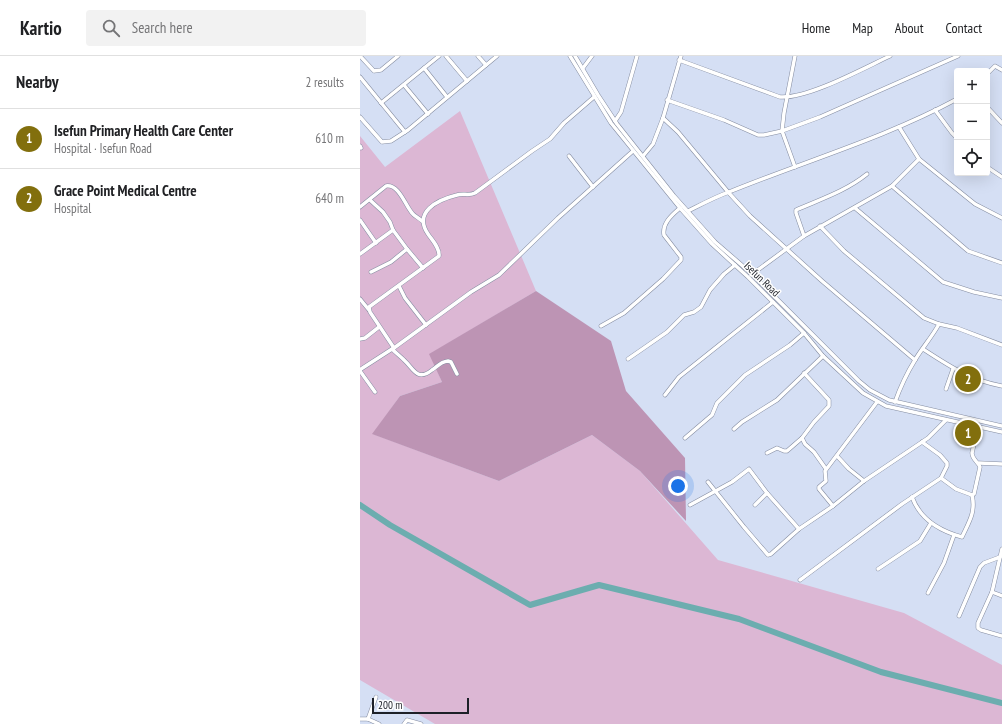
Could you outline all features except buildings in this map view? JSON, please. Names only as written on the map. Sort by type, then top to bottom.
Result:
[{"type":"street","points":[[360,56],[374,71],[381,70],[398,56]]},
{"type":"street","points":[[381,103],[439,56]]},
{"type":"street","points":[[446,56],[467,81]]},
{"type":"street","points":[[478,56],[486,65]]},
{"type":"street","points":[[360,117],[382,142],[392,140],[428,114],[497,56]]},
{"type":"street","name":"Isefun Road","points":[[570,56],[611,123],[680,208],[712,244],[735,265],[750,276],[804,333],[823,356],[862,393],[886,406],[1002,432]]},
{"type":"street","name":"Isefun Road","points":[[575,56],[615,121],[715,242],[859,381],[870,390],[895,402],[1002,426]]},
{"type":"street","points":[[583,68],[592,56]]},
{"type":"street","points":[[615,121],[621,112],[638,56]]},
{"type":"street","points":[[795,56],[782,131],[795,167]]},
{"type":"street","points":[[643,156],[653,144],[663,118],[680,58],[780,97],[788,97],[810,92],[890,56]]},
{"type":"street","points":[[667,100],[724,120],[758,135],[764,135],[782,131],[820,117],[958,56]]},
{"type":"street","points":[[990,71],[995,66],[1002,70]]},
{"type":"street","points":[[424,68],[447,97]]},
{"type":"street","points":[[360,76],[405,132]]},
{"type":"street","points":[[404,85],[428,114]]},
{"type":"street","points":[[422,221],[427,210],[437,203],[457,195],[469,195],[475,193],[532,150],[545,143],[564,123],[594,97]]},
{"type":"street","points":[[688,211],[728,192],[898,127],[954,100]]},
{"type":"street","points":[[935,110],[954,135]]},
{"type":"street","points":[[990,110],[1002,123]]},
{"type":"street","points":[[663,118],[678,132],[750,216],[787,250],[915,360]]},
{"type":"street","points":[[898,127],[919,159],[975,204],[1002,218]]},
{"type":"street","points":[[375,392],[360,371],[361,369],[393,349],[471,292],[499,275],[633,150]]},
{"type":"street","points":[[569,156],[592,188]]},
{"type":"street","points":[[750,276],[804,236],[892,186],[919,159]]},
{"type":"street","points":[[990,169],[1002,177]]},
{"type":"street","points":[[804,236],[796,210],[842,191],[855,184],[867,174]]},
{"type":"street","points":[[360,207],[386,186],[394,188],[412,214],[422,221],[424,228],[440,253],[437,258],[371,305],[369,310]]},
{"type":"street","points":[[892,186],[968,252],[1002,264]]},
{"type":"street","points":[[370,200],[375,203],[390,222],[393,230],[407,250],[423,268]]},
{"type":"street","points":[[601,326],[624,313],[663,279],[681,260],[681,257],[664,235],[669,218],[680,208]]},
{"type":"street","points":[[855,208],[943,282],[974,292],[1002,298]]},
{"type":"street","points":[[360,220],[376,242]]},
{"type":"street","points":[[820,226],[844,251],[924,318],[939,324],[957,328],[1002,345]]},
{"type":"street","points":[[360,254],[393,230]]},
{"type":"street","points":[[371,272],[391,262],[407,250]]},
{"type":"street","points":[[628,359],[667,332],[684,315],[694,312],[701,307],[710,290],[724,274],[735,265]]},
{"type":"street","points":[[399,286],[405,298],[426,324]]},
{"type":"street","points":[[360,300],[369,310],[393,349],[418,375],[426,374],[438,364],[448,361],[451,362],[457,374]]},
{"type":"street","points":[[665,395],[679,377],[774,302]]},
{"type":"street","points":[[895,402],[902,383],[915,360],[939,324]]},
{"type":"street","points":[[360,339],[365,338],[379,327]]},
{"type":"street","points":[[685,438],[712,415],[717,403],[746,375],[790,345],[804,333]]},
{"type":"street","points":[[923,349],[953,369],[970,377],[990,384],[1002,386]]},
{"type":"street","points":[[734,429],[742,422],[777,400],[823,356]]},
{"type":"street","points":[[946,389],[953,369]]},
{"type":"street","points":[[767,453],[777,448],[787,451],[802,438],[829,404],[829,400],[804,374]]},
{"type":"street","points":[[833,506],[818,489],[818,487],[826,481],[826,469],[877,402]]},
{"type":"street","points":[[708,482],[768,555],[799,529],[833,506],[864,481],[928,438],[946,420]]},
{"type":"street","points":[[978,426],[972,453],[974,459],[979,463],[1002,463]]},
{"type":"street","points":[[802,438],[805,444],[814,452],[826,469]]},
{"type":"street","points":[[927,445],[928,438]]},
{"type":"street","points":[[800,580],[912,497],[941,478],[947,463],[940,455],[922,442]]},
{"type":"street","points":[[837,456],[849,469],[864,481]]},
{"type":"street","points":[[912,497],[915,506],[920,513],[931,523],[954,535],[962,536],[974,510],[972,495],[974,494],[980,470],[979,463]]},
{"type":"street","points":[[690,505],[732,482],[749,469],[767,493],[799,529]]},
{"type":"street","points":[[941,478],[956,489],[972,495]]},
{"type":"street","points":[[755,505],[767,493]]},
{"type":"street","points":[[878,569],[920,540],[931,523]]},
{"type":"street","points":[[928,593],[944,563],[954,535]]},
{"type":"street","points":[[1002,551],[992,592],[978,623],[978,628],[981,630],[1002,636]]},
{"type":"street","points":[[959,616],[980,567],[984,563],[1000,557]]},
{"type":"street","points":[[992,592],[1002,596]]},
{"type":"street","points":[[368,719],[376,697]]},
{"type":"street","points":[[360,719],[368,719],[379,724]]},
{"type":"street","points":[[404,724],[407,720],[421,724]]},
{"type":"shaded area","points":[[460,111],[536,291],[430,354],[442,382],[400,396],[373,434],[499,481],[592,435],[640,471],[718,560],[904,613],[1002,665],[1002,724],[435,724],[360,680],[360,136],[385,167]]},
{"type":"shaded area","points":[[536,291],[611,341],[626,391],[685,458],[686,521],[640,471],[592,435],[499,481],[372,434],[400,396],[442,382],[429,354]]},
{"type":"waterway","points":[[360,505],[390,525],[530,605],[599,585],[739,619],[881,672],[1002,703]]},
{"type":"place","name":"Grace Point Medical Centre","points":[[968,379]]},
{"type":"place","name":"Isefun Primary Health Care Center","points":[[968,433]]}]
